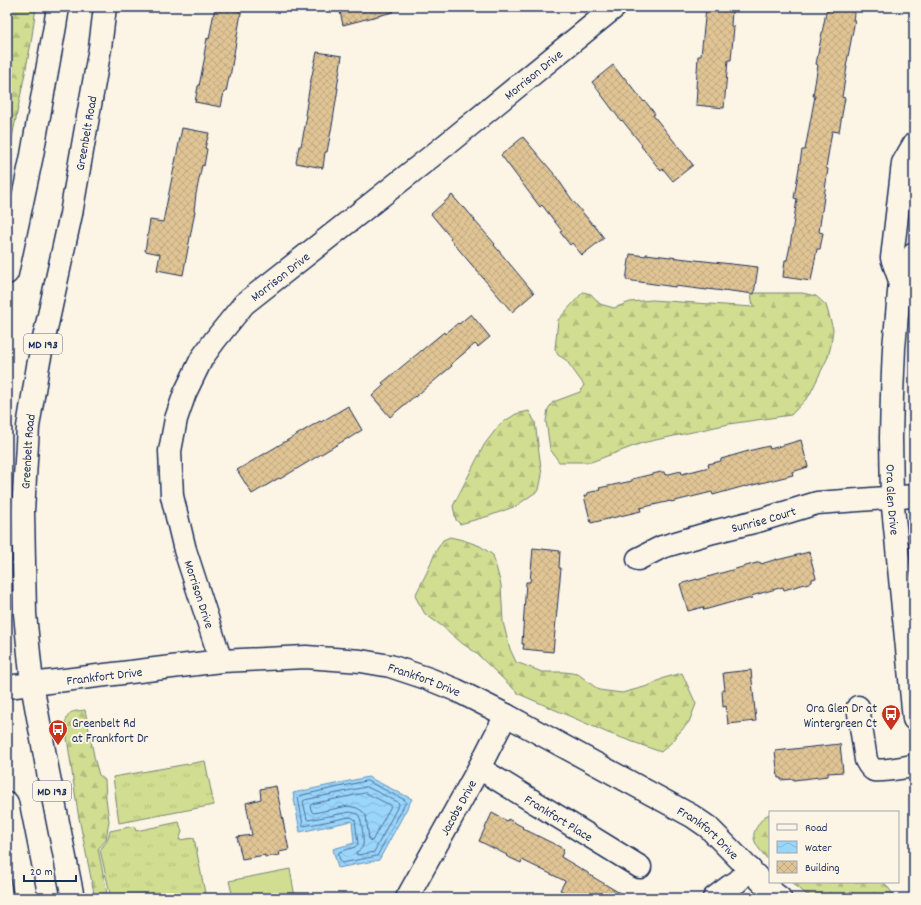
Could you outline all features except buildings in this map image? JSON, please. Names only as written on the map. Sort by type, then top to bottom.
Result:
[{"type":"street","points":[[7,273],[32,155],[58,7]]},
{"type":"street","name":"Greenbelt Road","points":[[73,898],[32,684],[25,614],[23,511],[28,428],[38,366],[72,207],[100,48],[105,7]]},
{"type":"street","name":"Morrison Drive","points":[[221,661],[185,550],[172,496],[170,451],[176,419],[185,393],[202,358],[244,304],[437,152],[615,7]]},
{"type":"street","name":"Ora Glen Drive","points":[[914,144],[903,163],[892,258],[900,281],[894,348],[891,438],[892,497],[914,719]]},
{"type":"street","name":"Ora Glen Drive","points":[[900,281],[913,262],[914,254]]},
{"type":"street","name":"Sunrise Court","points":[[638,558],[662,547],[817,503],[914,496]]},
{"type":"street","name":"Frankfort Drive","points":[[7,687],[221,661],[306,657],[361,660],[390,666],[456,690],[506,715],[692,816],[708,827],[772,892],[780,898]]},
{"type":"street","points":[[858,707],[866,760],[869,767],[874,770],[883,770],[914,766]]},
{"type":"street","name":"Jacobs Drive","points":[[407,898],[479,768],[506,715]]},
{"type":"street","name":"Frankfort Place","points":[[479,768],[640,867]]},
{"type":"street","points":[[7,803],[26,898]]},
{"type":"street","points":[[714,898],[737,882],[750,869]]},
{"type":"green space","points":[[7,7],[36,7],[31,43],[7,163]]},
{"type":"green space","points":[[583,292],[591,294],[600,304],[614,308],[630,302],[652,300],[753,307],[751,293],[802,293],[816,296],[826,305],[833,329],[831,345],[828,357],[809,396],[791,415],[729,424],[642,443],[591,462],[559,462],[550,449],[546,421],[548,409],[553,402],[580,392],[584,385],[566,360],[558,355],[555,349],[558,320]]},
{"type":"green space","points":[[529,411],[535,422],[542,475],[539,490],[516,506],[489,516],[460,524],[456,520],[453,506],[484,445],[500,424],[516,414]]},
{"type":"green space","points":[[450,537],[480,546],[493,555],[501,585],[503,622],[510,649],[516,662],[542,672],[565,672],[578,674],[599,690],[622,693],[648,686],[664,678],[682,673],[696,704],[689,722],[674,740],[661,752],[608,733],[519,694],[475,652],[425,614],[415,596],[436,551],[443,540]]},
{"type":"green space","points":[[85,710],[99,775],[105,780],[109,821],[106,840],[98,849],[108,898],[95,898],[78,813],[65,724],[71,712]]},
{"type":"green space","points":[[205,761],[214,805],[119,823],[113,777]]},
{"type":"green space","points":[[768,815],[769,861],[754,840],[754,832],[760,821]]},
{"type":"green space","points":[[179,822],[182,832],[179,840],[194,838],[206,898],[111,898],[100,850],[107,841],[110,831],[134,826],[136,831]]},
{"type":"green space","points":[[290,869],[295,897],[233,898],[229,881]]},
{"type":"green space","points":[[792,883],[885,883],[896,898],[813,898]]},
{"type":"water","points":[[368,777],[412,799],[379,860],[338,868],[333,849],[354,843],[352,821],[300,832],[293,793]]},
{"type":"place","name":"Ora Glen Dr at Wintergreen Ct","points":[[891,731]]},
{"type":"place","name":"Greenbelt Rd at Frankfort Dr","points":[[58,746]]}]
